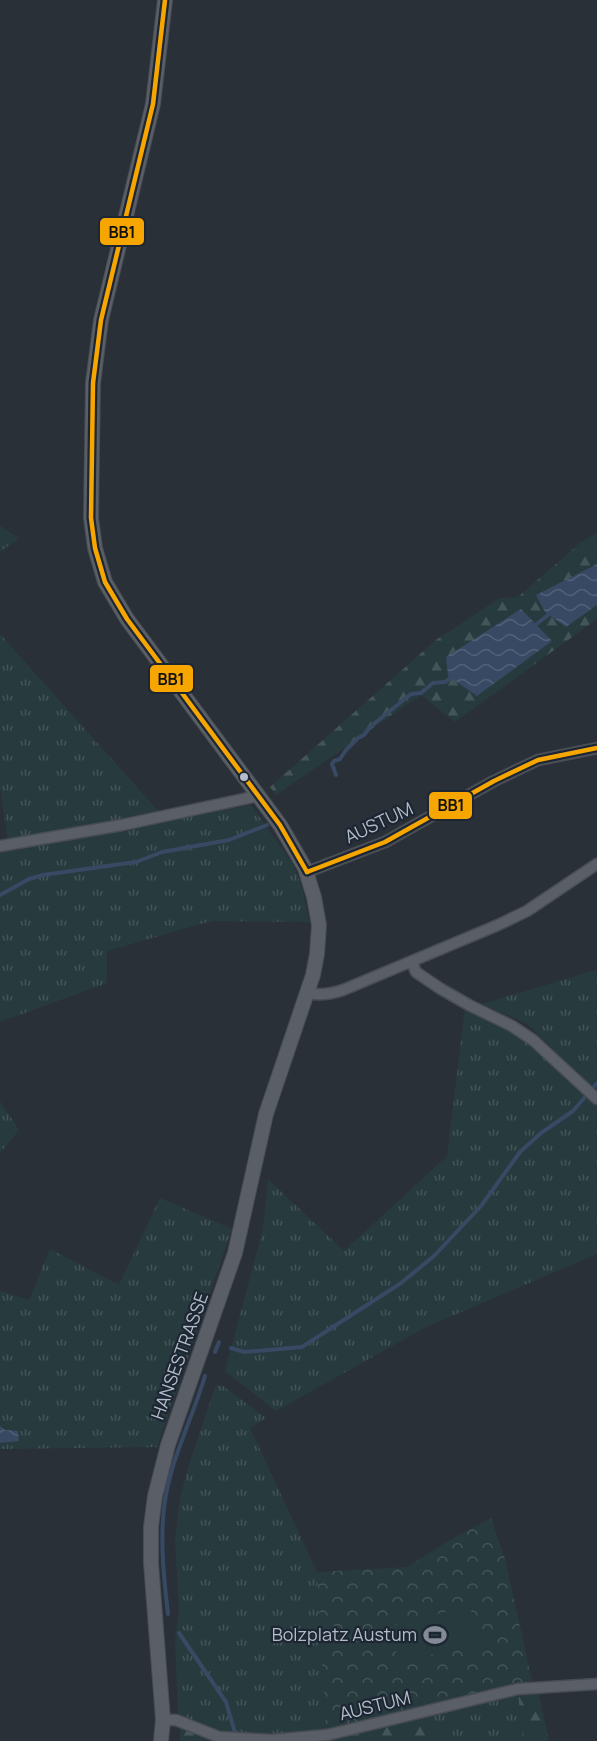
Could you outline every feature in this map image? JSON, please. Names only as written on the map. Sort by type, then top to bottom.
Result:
[{"type":"street","name":"HANSESTRASSE","points":[[161,1741],[163,1720],[151,1563],[151,1527],[155,1496],[168,1445],[235,1253],[266,1114],[308,993],[317,954],[319,926],[307,872],[295,848],[127,619],[105,582],[95,548],[91,476],[93,384],[101,320],[153,104],[165,0]]},
{"type":"street","name":"AUSTUM","points":[[307,872],[385,842],[494,781],[538,760],[597,748]]},
{"type":"street","points":[[0,846],[122,825],[258,796]]},
{"type":"street","points":[[308,993],[332,994],[412,962],[527,911],[597,864]]},
{"type":"street","points":[[412,962],[416,972],[441,989],[512,1026],[533,1040],[597,1099]]},
{"type":"street","name":"AUSTUM","points":[[163,1720],[176,1720],[219,1737],[271,1740],[327,1735],[518,1689],[597,1684]]},
{"type":"green space","points":[[0,526],[19,538],[0,552]]},
{"type":"green space","points":[[597,533],[597,619],[455,722],[421,695],[276,795],[270,787],[436,640],[500,598],[518,597],[581,542]]},
{"type":"green space","points":[[0,634],[160,813],[8,841],[0,789]]},
{"type":"green space","points":[[251,805],[294,866],[303,891],[309,922],[211,921],[107,951],[107,983],[0,1022],[0,851]]},
{"type":"green space","points":[[596,970],[597,1091],[527,1024],[482,1004]]},
{"type":"green space","points":[[465,1009],[519,1034],[597,1106],[597,1254],[426,1327],[276,1411],[225,1371],[263,1229],[268,1179],[344,1251],[447,1156]]},
{"type":"green space","points":[[0,1101],[19,1130],[0,1153]]},
{"type":"green space","points":[[160,1198],[232,1229],[157,1447],[0,1449],[0,1291],[29,1300],[50,1249],[119,1285]]},
{"type":"green space","points":[[216,1385],[223,1386],[266,1418],[250,1428],[317,1572],[326,1732],[271,1735],[218,1733],[178,1716],[175,1639],[179,1612],[175,1539],[180,1498]]},
{"type":"green space","points":[[491,1518],[505,1559],[532,1681],[511,1684],[326,1732],[317,1572],[407,1567]]},
{"type":"green space","name":"Bolzplatz Austum","points":[[470,1606],[479,1643],[399,1663],[390,1626]]},
{"type":"green space","points":[[538,1690],[549,1741],[523,1741],[518,1693]]},
{"type":"green space","points":[[518,1693],[523,1741],[428,1741],[425,1717]]},
{"type":"green space","points":[[425,1717],[428,1741],[299,1741],[366,1731]]},
{"type":"green space","points":[[180,1726],[236,1741],[180,1741]]},
{"type":"water","points":[[597,564],[597,605],[566,627],[545,612],[536,595]]},
{"type":"water","points":[[521,609],[552,641],[477,696],[448,676],[446,657]]},
{"type":"water","points":[[0,1426],[5,1430],[18,1431],[19,1441],[0,1443]]},
{"type":"waterway","points":[[534,626],[552,612]]},
{"type":"waterway","points":[[336,775],[332,764],[334,761],[340,759],[370,727],[411,694],[421,693],[433,683],[445,682],[454,676]]},
{"type":"waterway","points":[[0,895],[29,879],[43,875],[136,862],[162,852],[229,840],[267,825]]},
{"type":"waterway","points":[[231,1348],[244,1352],[302,1347],[401,1283],[434,1256],[481,1206],[520,1152],[541,1133],[573,1111],[597,1083]]},
{"type":"waterway","points":[[215,1352],[219,1342]]},
{"type":"waterway","points":[[168,1614],[162,1548],[164,1508],[171,1474],[205,1376]]},
{"type":"waterway","points":[[179,1633],[226,1702],[236,1736]]},
{"type":"transit line","name":"BB1","points":[[165,0],[153,104],[101,320],[93,383],[91,518],[95,548],[105,582],[127,619],[280,825],[307,872]]},
{"type":"transit line","name":"BB1","points":[[307,872],[385,842],[494,781],[538,760],[597,748]]},
{"type":"place","name":"Bolzplatz Austum","points":[[435,1635]]}]
